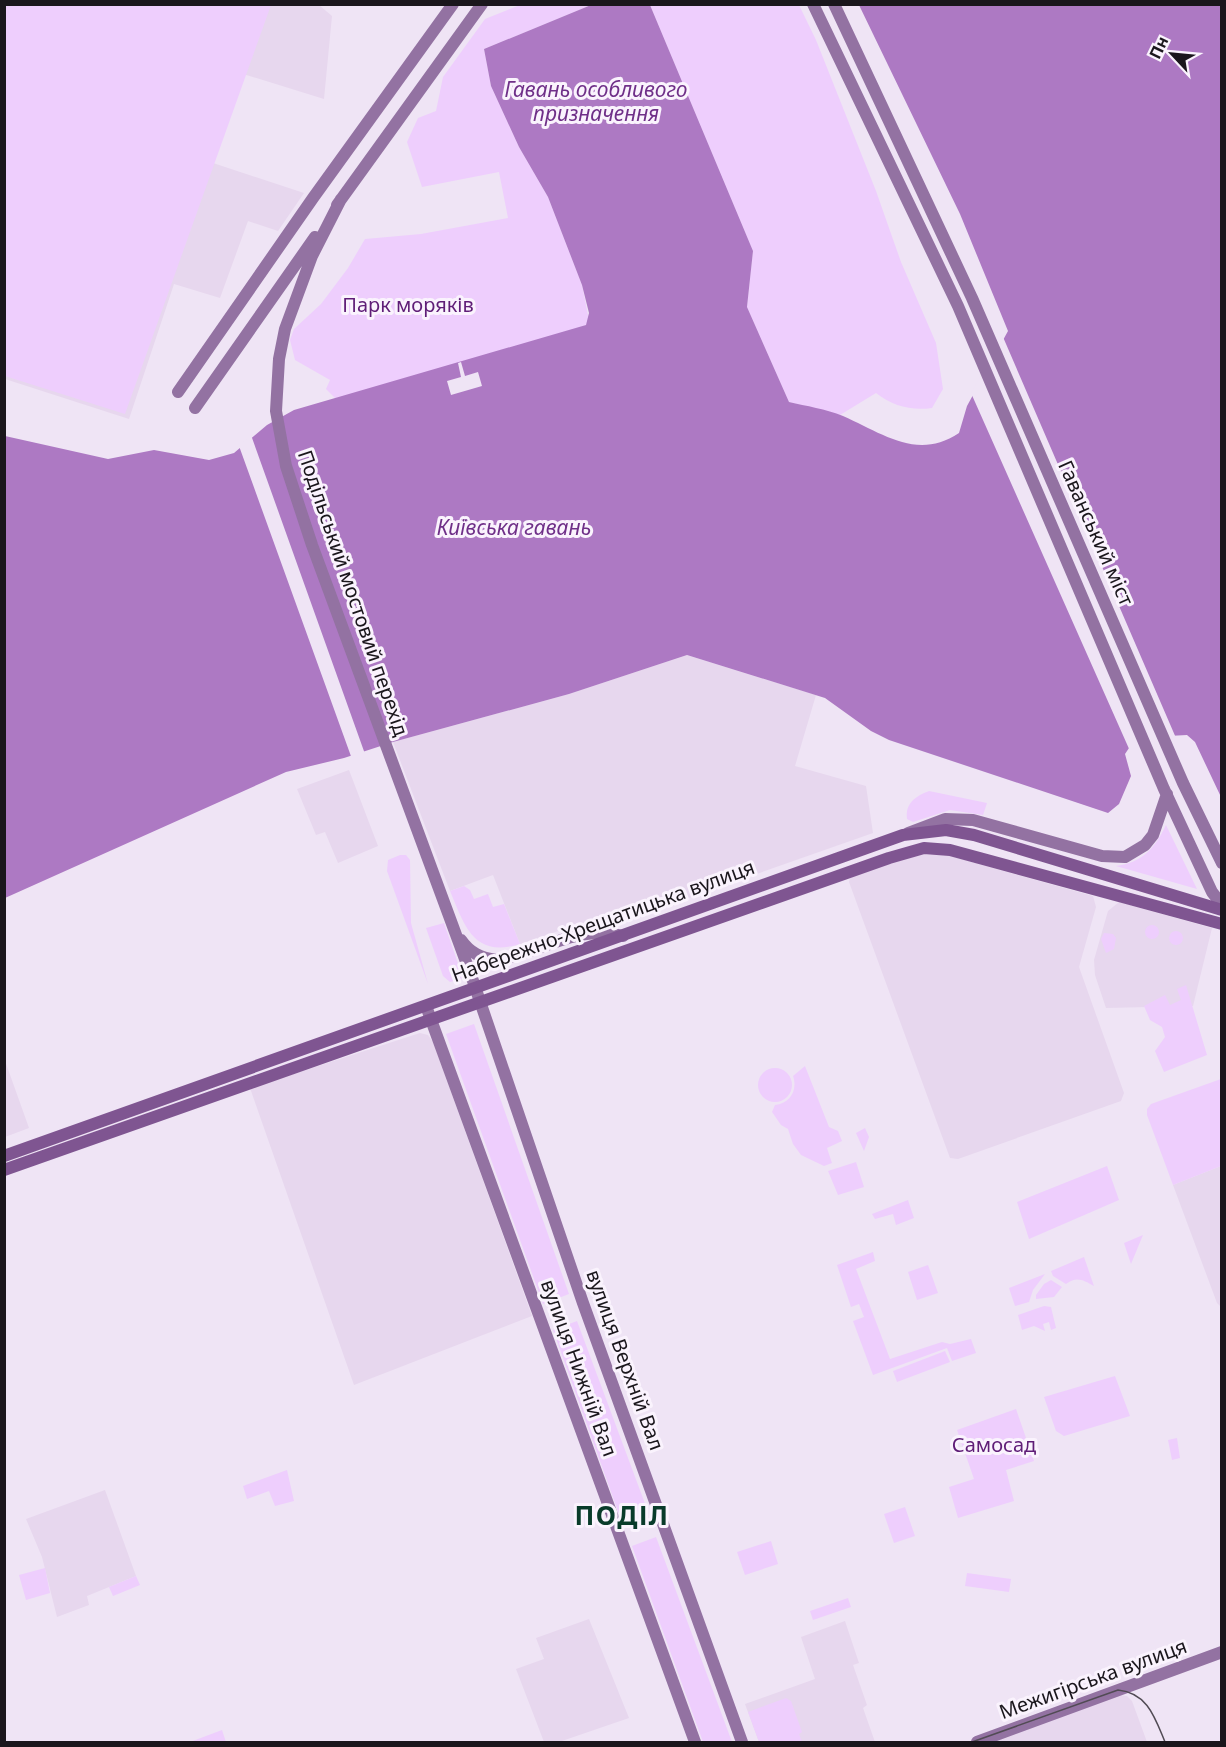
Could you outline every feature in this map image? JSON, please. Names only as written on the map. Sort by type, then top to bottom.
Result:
[{"type":"main road","points":[[178,392],[313,198],[453,4]]},
{"type":"main road","name":"Подільський мостовий перехід","points":[[195,408],[341,199],[482,4]]},
{"type":"main road","name":"Гаванський міст","points":[[813,4],[958,306],[1166,793],[1212,892],[1221,905]]},
{"type":"main road","name":"Гаванський міст","points":[[834,4],[972,298],[1183,783],[1221,863]]},
{"type":"main road","name":"Подільський мостовий перехід","points":[[341,199],[312,256],[285,329],[277,387],[276,411],[280,439],[312,545],[475,988]]},
{"type":"main road","points":[[903,835],[930,823],[965,819],[1102,856],[1125,857],[1145,845],[1153,835],[1166,793]]},
{"type":"main road","name":"Набережно-Хрещатицька вулиця","points":[[4,1156],[903,835],[931,830],[955,831],[1027,850],[1221,910]]},
{"type":"main road","name":"Набережно-Хрещатицька вулиця","points":[[4,1170],[889,858],[924,848],[950,850],[1221,924]]},
{"type":"main road","points":[[453,929],[472,952],[496,960],[586,932],[605,932],[623,936]]},
{"type":"main road","name":"вулиця Верхній Вал","points":[[475,988],[580,1294],[742,1743]]},
{"type":"main road","name":"вулиця Нижній Вал","points":[[426,1006],[695,1743]]},
{"type":"main road","name":"Межигірська вулиця","points":[[977,1743],[1221,1652]]},
{"type":"shaded area","points":[[5,5],[319,5],[332,16],[324,99],[240,73],[213,163],[304,193],[278,231],[248,221],[220,298],[174,284],[129,419],[5,379]]},
{"type":"shaded area","points":[[687,655],[816,695],[795,766],[866,786],[873,833],[626,920],[579,924],[520,944],[493,875],[450,891],[393,742],[569,694]]},
{"type":"shaded area","points":[[349,770],[378,846],[338,863],[325,832],[316,835],[297,789]]},
{"type":"shaded area","points":[[925,854],[947,855],[1093,896],[1096,907],[1079,967],[1124,1093],[1121,1101],[958,1159],[950,1158],[849,882],[850,878],[880,865]]},
{"type":"shaded area","points":[[1119,902],[1212,928],[1193,1006],[1106,1008],[1095,975],[1094,960],[1108,911]]},
{"type":"shaded area","points":[[420,1033],[428,1035],[433,1042],[532,1316],[354,1385],[250,1088]]},
{"type":"shaded area","points":[[4,1058],[29,1128],[5,1137],[4,1137]]},
{"type":"shaded area","points":[[1221,1166],[1221,1307],[1217,1303],[1173,1185]]},
{"type":"shaded area","points":[[105,1490],[136,1576],[87,1596],[89,1605],[57,1617],[42,1557],[26,1519]]},
{"type":"shaded area","points":[[589,1619],[629,1718],[559,1742],[544,1742],[516,1669],[544,1659],[536,1638]]},
{"type":"shaded area","points":[[845,1621],[859,1663],[853,1665],[867,1705],[863,1708],[875,1742],[759,1742],[745,1704],[815,1679],[801,1637]]},
{"type":"shaded area","points":[[1118,1695],[1127,1696],[1132,1701],[1147,1742],[986,1742]]},
{"type":"green space","points":[[5,4],[271,5],[125,414],[5,376]]},
{"type":"green space","name":"Парк моряків","points":[[520,5],[591,5],[484,49],[491,86],[519,147],[548,197],[582,285],[589,320],[586,325],[568,332],[336,399],[326,389],[330,380],[295,360],[290,340],[294,329],[321,304],[348,268],[365,239],[421,234],[508,218],[499,172],[422,187],[407,142],[418,118],[436,111],[443,77],[485,19]]},
{"type":"green space","points":[[650,5],[799,5],[816,40],[876,191],[901,262],[936,343],[943,389],[932,408],[917,409],[903,406],[876,393],[840,415],[789,402],[747,307],[753,251]]},
{"type":"green space","points":[[929,791],[987,803],[983,815],[950,810],[913,822],[907,819],[912,801]]},
{"type":"green space","points":[[1166,825],[1197,889],[1116,866],[1133,862],[1147,853]]},
{"type":"green space","points":[[406,855],[410,860],[411,923],[428,984],[387,871],[388,860]]},
{"type":"green space","points":[[464,886],[470,890],[474,899],[488,894],[493,907],[504,904],[520,944],[492,947],[473,936],[450,891]]},
{"type":"green space","points":[[444,923],[463,978],[450,982],[443,976],[426,928]]},
{"type":"green space","points":[[1152,925],[1157,927],[1159,932],[1157,937],[1152,939],[1147,937],[1145,932],[1147,927]]},
{"type":"green space","points":[[1173,931],[1179,931],[1183,938],[1179,945],[1173,945],[1169,941],[1169,935]]},
{"type":"green space","points":[[1104,933],[1113,934],[1116,938],[1114,949],[1106,953],[1101,939]]},
{"type":"green space","points":[[1186,985],[1207,1055],[1164,1072],[1155,1051],[1165,1037],[1162,1027],[1150,1020],[1144,1006],[1165,995],[1170,1005],[1181,1000],[1177,989]]},
{"type":"green space","points":[[474,1024],[569,1294],[543,1304],[446,1034]]},
{"type":"green space","points":[[805,1066],[829,1127],[838,1131],[842,1141],[827,1148],[832,1163],[824,1166],[801,1155],[793,1144],[788,1129],[781,1125],[772,1112],[775,1105],[785,1102],[792,1095],[793,1076]]},
{"type":"green space","points":[[775,1068],[787,1073],[792,1085],[787,1097],[775,1102],[763,1097],[758,1085],[763,1073]]},
{"type":"green space","points":[[1221,1079],[1221,1166],[1173,1185],[1147,1115],[1147,1109],[1151,1104]]},
{"type":"green space","points":[[865,1128],[869,1137],[864,1151],[856,1133]]},
{"type":"green space","points":[[856,1162],[864,1187],[838,1195],[828,1171]]},
{"type":"green space","points":[[1107,1166],[1119,1200],[1029,1239],[1017,1202]]},
{"type":"green space","points":[[908,1200],[914,1218],[896,1225],[893,1214],[875,1219],[872,1214]]},
{"type":"green space","points":[[1143,1235],[1131,1264],[1124,1243]]},
{"type":"green space","points":[[873,1252],[875,1261],[856,1269],[890,1359],[942,1342],[950,1344],[971,1339],[976,1353],[952,1361],[947,1348],[873,1375],[853,1321],[864,1317],[859,1304],[851,1307],[837,1265]]},
{"type":"green space","points":[[1084,1257],[1094,1286],[1080,1280],[1073,1280],[1066,1284],[1053,1276],[1051,1271]]},
{"type":"green space","points":[[928,1265],[938,1293],[917,1300],[908,1272]]},
{"type":"green space","points":[[1045,1274],[1033,1290],[1029,1302],[1015,1306],[1009,1288]]},
{"type":"green space","points":[[1051,1280],[1062,1287],[1054,1297],[1036,1299],[1036,1295],[1044,1284]]},
{"type":"green space","points":[[1044,1306],[1051,1307],[1056,1328],[1051,1330],[1049,1322],[1043,1324],[1045,1331],[1034,1326],[1022,1330],[1018,1315]]},
{"type":"green space","points":[[577,1321],[647,1509],[620,1517],[553,1330]]},
{"type":"green space","points":[[945,1351],[950,1362],[897,1382],[893,1371]]},
{"type":"green space","points":[[1115,1376],[1130,1416],[1064,1436],[1056,1431],[1044,1397]]},
{"type":"green space","name":"Самосад","points":[[1016,1409],[1034,1461],[1006,1470],[1014,1501],[958,1518],[949,1487],[974,1479],[957,1430]]},
{"type":"green space","points":[[1177,1438],[1180,1458],[1172,1460],[1168,1440]]},
{"type":"green space","points":[[287,1470],[294,1501],[275,1506],[269,1491],[247,1499],[243,1486]]},
{"type":"green space","points":[[905,1507],[915,1536],[894,1543],[884,1514]]},
{"type":"green space","points":[[656,1537],[732,1742],[703,1742],[632,1546]]},
{"type":"green space","points":[[771,1541],[778,1564],[745,1575],[737,1552]]},
{"type":"green space","points":[[45,1568],[50,1593],[26,1600],[19,1575]]},
{"type":"green space","points":[[967,1573],[1011,1579],[1009,1592],[965,1586]]},
{"type":"green space","points":[[136,1576],[140,1585],[113,1596],[109,1587]]},
{"type":"green space","points":[[848,1598],[851,1607],[813,1620],[810,1611]]},
{"type":"green space","points":[[786,1698],[791,1701],[802,1732],[799,1734],[802,1742],[759,1742],[748,1712]]},
{"type":"green space","points":[[222,1730],[226,1742],[190,1742]]},
{"type":"water","name":"Київська гавань","points":[[591,5],[650,5],[753,251],[747,307],[789,402],[843,416],[900,441],[929,445],[944,441],[959,433],[967,406],[1008,331],[960,214],[859,5],[1221,5],[1221,797],[1195,742],[1187,735],[1149,737],[1133,742],[1125,754],[1131,776],[1119,804],[1108,813],[889,740],[871,731],[825,698],[687,655],[569,694],[393,742],[344,758],[286,772],[5,898],[5,436],[108,459],[154,450],[209,460],[234,453],[267,425],[294,410],[586,325],[589,313],[582,285],[548,197],[519,147],[491,86],[484,49]]},
{"type":"pier","points":[[1003,337],[1176,738],[1139,743],[1130,751],[971,393]]},
{"type":"pier","points":[[461,362],[465,376],[478,372],[482,386],[451,395],[447,381],[461,377],[458,363]]},
{"type":"pier","points":[[251,435],[365,754],[352,759],[239,446]]},
{"type":"tram line","points":[[972,1742],[1118,1690],[1128,1692],[1143,1701],[1154,1716],[1165,1742]]},
{"type":"district","name":"ПОДІЛ","points":[[622,1516]]},
{"type":"water label","name":"Гавань особливого призначення","points":[[596,102]]}]
